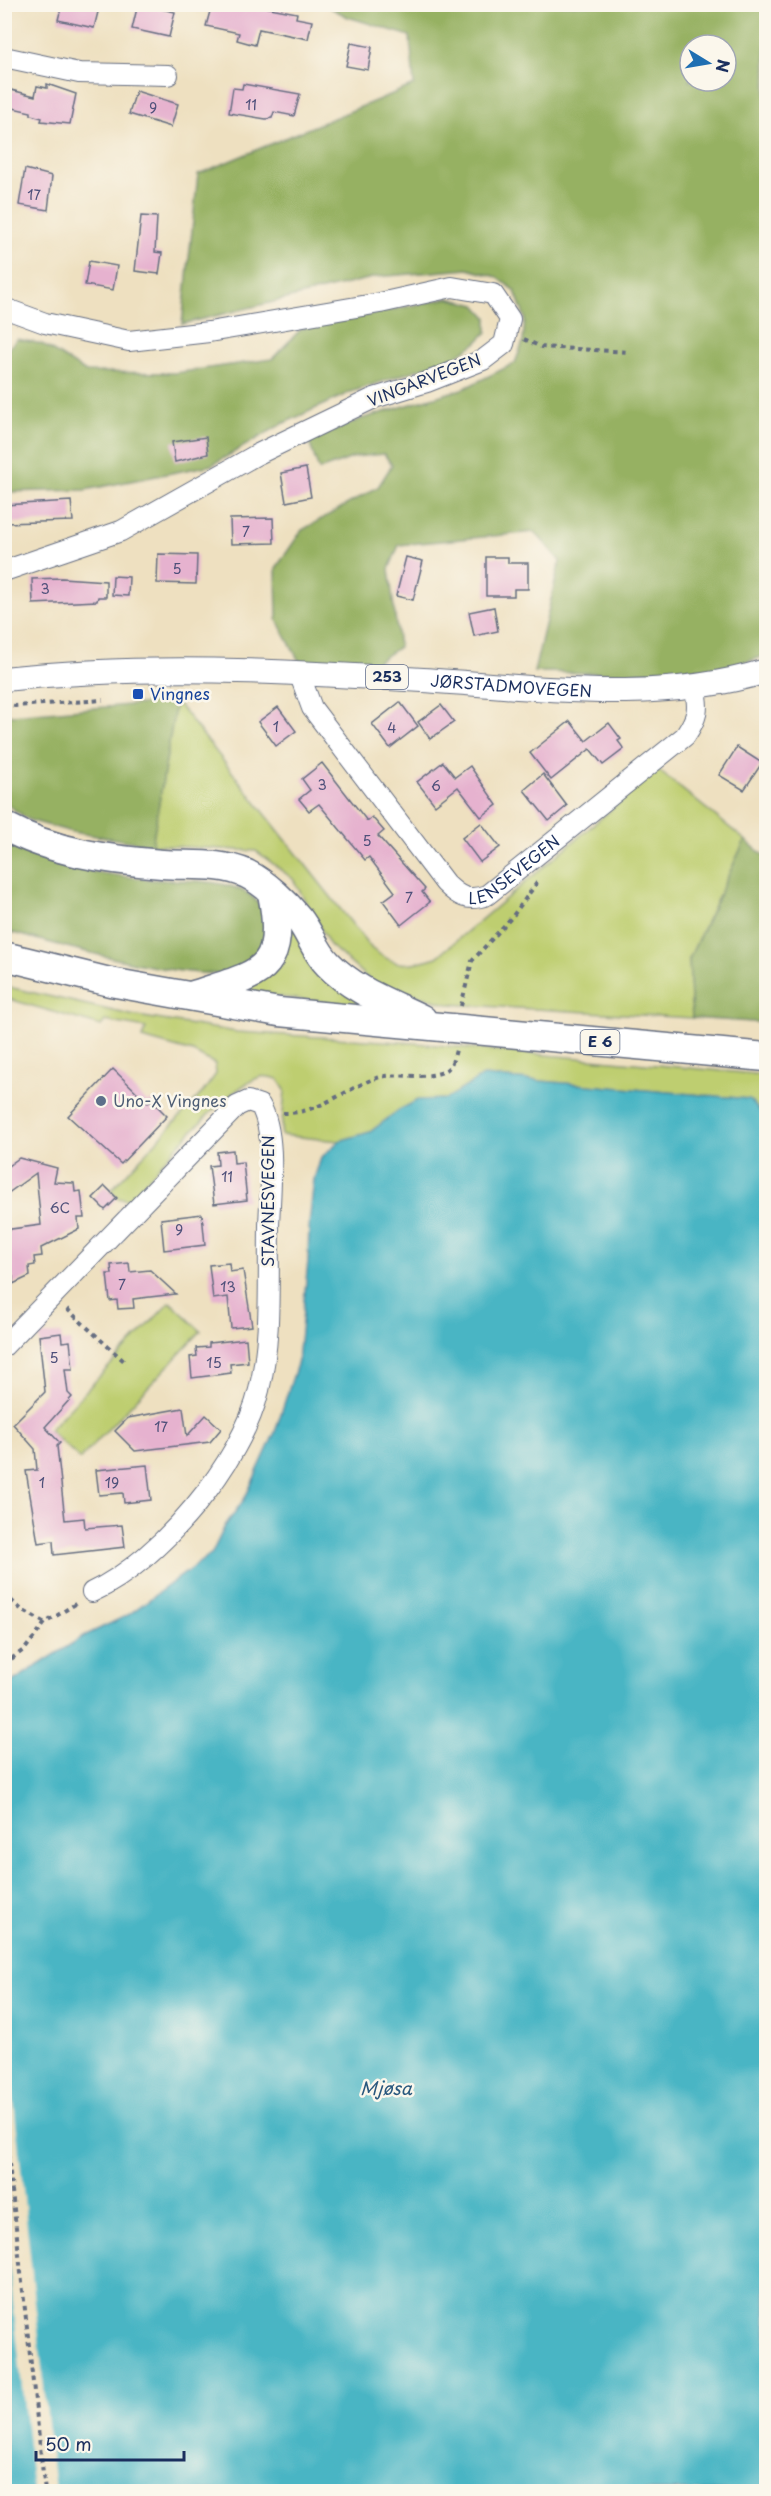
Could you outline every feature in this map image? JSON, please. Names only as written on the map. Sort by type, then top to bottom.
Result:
[{"type":"highway","points":[[4,825],[41,841],[100,856],[228,868],[249,875],[298,918],[316,948],[342,976],[374,996],[434,1026]]},
{"type":"highway","points":[[186,997],[250,976],[269,959],[278,937],[272,893]]},
{"type":"highway","name":"E 6","points":[[4,957],[68,974],[279,1012],[766,1057]]},
{"type":"main road","name":"JØRSTADMOVEGEN","points":[[4,679],[39,675],[163,671],[299,673],[616,690],[694,688],[735,681],[766,671]]},
{"type":"street","points":[[4,57],[79,73],[168,75]]},
{"type":"street","points":[[4,308],[45,323],[129,341],[209,332],[380,303],[452,287],[493,294],[510,320],[507,331]]},
{"type":"street","name":"VINGARVEGEN","points":[[4,571],[121,531],[256,455],[374,398],[427,382],[483,360],[504,344],[507,331]]},
{"type":"street","name":"LENSEVEGEN","points":[[299,673],[312,708],[445,883],[458,896],[476,899],[487,895],[685,736],[696,720],[699,708],[694,688]]},
{"type":"street","points":[[4,1347],[237,1106],[248,1101],[260,1105]]},
{"type":"street","name":"STAVNESVEGEN","points":[[92,1592],[111,1583],[165,1541],[213,1481],[252,1416],[260,1387],[264,1351],[270,1190],[267,1118],[260,1105]]},
{"type":"path","points":[[507,331],[541,347],[628,351]]},
{"type":"path","points":[[4,704],[15,706],[103,700]]},
{"type":"path","points":[[461,1007],[472,961],[512,916],[543,874],[547,846]]},
{"type":"path","points":[[260,1105],[285,1114],[304,1111],[379,1078],[429,1074],[446,1070],[453,1061],[457,1046]]},
{"type":"path","points":[[53,1296],[125,1362]]},
{"type":"path","points":[[4,1664],[24,1649],[45,1623],[92,1592]]},
{"type":"path","points":[[4,1594],[22,1610],[45,1623]]},
{"type":"path","points":[[4,2118],[45,2492]]},
{"type":"green space","points":[[325,5],[766,5],[766,655],[713,669],[683,672],[534,672],[560,561],[535,532],[399,545],[389,569],[399,647],[375,663],[299,661],[277,620],[276,568],[302,530],[378,487],[392,465],[384,454],[355,457],[319,470],[309,442],[361,419],[465,388],[515,363],[523,342],[525,318],[515,291],[497,277],[468,269],[376,277],[182,324],[198,174],[414,85],[410,36],[348,17]]},
{"type":"green space","points":[[448,298],[476,305],[487,317],[487,332],[476,343],[455,357],[351,392],[282,424],[212,465],[85,490],[5,492],[4,353],[17,339],[42,344],[86,372],[175,373],[272,359],[301,329]]},
{"type":"green space","points":[[176,701],[372,949],[396,962],[410,963],[437,957],[658,770],[745,840],[689,959],[692,1018],[447,1004],[372,982],[330,945],[293,879],[256,851],[152,845]]},
{"type":"green space","points":[[176,701],[152,845],[72,832],[29,820],[5,803],[5,713],[12,715]]},
{"type":"green space","points":[[745,840],[766,857],[766,1023],[692,1018],[689,959]]},
{"type":"green space","points":[[4,843],[56,863],[92,871],[147,879],[211,882],[236,888],[253,897],[258,903],[264,914],[270,941],[244,968],[226,973],[199,973],[128,962],[5,931]]},
{"type":"green space","points":[[291,923],[368,1007],[243,993],[290,936]]},
{"type":"green space","points":[[4,986],[131,1015],[237,1032],[414,1043],[766,1075],[766,1118],[749,1099],[483,1076],[446,1099],[418,1101],[399,1110],[370,1132],[339,1141],[281,1135],[285,1090],[278,1079],[262,1076],[245,1084],[210,1113],[129,1200],[117,1198],[110,1191],[203,1092],[216,1074],[215,1064],[193,1052],[142,1038],[146,1028],[105,1021],[101,1026],[5,998]]},
{"type":"green space","points":[[170,1302],[201,1331],[80,1459],[49,1430]]},
{"type":"water","name":"Mjøsa","points":[[483,1076],[749,1099],[766,1118],[766,2491],[5,2491],[4,1687],[84,1636],[128,1615],[212,1553],[225,1526],[245,1498],[275,1432],[298,1361],[314,1179],[321,1158],[339,1141],[370,1132],[399,1110],[418,1100],[446,1099]]},
{"type":"pier","points":[[5,2019],[55,2491],[33,2491],[5,2226]]},
{"type":"building","points":[[62,4],[100,4],[94,28],[58,20]]},
{"type":"building","points":[[138,4],[175,12],[169,37],[132,29]]},
{"type":"building","points":[[212,4],[249,4],[297,13],[296,18],[312,21],[308,39],[259,29],[255,45],[237,40],[239,33],[206,26]]},
{"type":"building","points":[[351,43],[372,47],[368,70],[346,66]]},
{"type":"building","points":[[47,84],[76,94],[70,124],[41,121],[42,118],[31,115],[31,112],[4,106],[7,89],[35,96],[37,86],[47,88]]},
{"type":"building","points":[[243,84],[300,94],[294,116],[274,112],[272,118],[266,119],[229,113],[233,88],[242,89]]},
{"type":"building","points":[[136,91],[178,104],[171,127],[129,114]]},
{"type":"building","points":[[25,169],[52,176],[48,210],[19,205]]},
{"type":"building","points":[[141,216],[157,217],[155,252],[162,253],[159,274],[135,271]]},
{"type":"building","points":[[89,261],[117,266],[113,290],[85,285]]},
{"type":"building","points":[[206,437],[208,454],[175,462],[172,442]]},
{"type":"building","points":[[306,468],[311,497],[286,502],[281,473]]},
{"type":"building","points":[[71,501],[73,521],[4,523],[4,505]]},
{"type":"building","points":[[273,518],[274,543],[231,544],[230,519]]},
{"type":"building","points":[[158,554],[197,555],[196,584],[157,583]]},
{"type":"building","points":[[406,557],[423,561],[413,600],[396,596]]},
{"type":"building","points":[[486,557],[508,557],[508,563],[528,563],[528,589],[514,589],[514,596],[486,596]]},
{"type":"building","points":[[113,576],[129,577],[128,596],[112,595]]},
{"type":"building","points":[[62,578],[106,581],[106,597],[98,597],[97,601],[33,604],[32,579]]},
{"type":"building","points":[[494,607],[498,631],[474,636],[469,612]]},
{"type":"building","points":[[400,702],[418,726],[390,748],[372,724]]},
{"type":"building","points":[[441,705],[454,722],[430,739],[418,722]]},
{"type":"building","points":[[278,707],[296,731],[276,746],[258,722]]},
{"type":"building","points":[[570,721],[586,741],[609,723],[621,739],[618,741],[624,749],[603,765],[590,749],[551,780],[530,753]]},
{"type":"building","points":[[737,747],[762,763],[744,790],[719,775]]},
{"type":"building","points":[[443,762],[455,777],[470,766],[497,805],[481,817],[458,787],[435,805],[417,782]]},
{"type":"building","points":[[322,763],[367,821],[372,817],[384,831],[378,836],[425,889],[422,892],[430,902],[401,925],[383,901],[395,892],[369,857],[365,860],[319,804],[309,811],[299,799],[310,790],[302,779]]},
{"type":"building","points":[[543,774],[567,806],[549,821],[524,790]]},
{"type":"building","points":[[481,823],[500,847],[480,862],[462,838]]},
{"type":"building","points":[[113,1069],[148,1103],[151,1100],[167,1116],[121,1164],[68,1116]]},
{"type":"building","points":[[233,1150],[234,1163],[243,1162],[247,1200],[214,1204],[209,1166],[218,1165],[217,1152]]},
{"type":"building","points":[[19,1158],[57,1168],[54,1182],[74,1183],[75,1192],[81,1191],[84,1218],[78,1218],[79,1229],[41,1248],[42,1256],[34,1257],[35,1265],[29,1266],[30,1276],[13,1284],[13,1276],[4,1277],[4,1230],[41,1225],[36,1173],[4,1196],[4,1169]]},
{"type":"building","points":[[105,1186],[117,1198],[105,1210],[93,1198]]},
{"type":"building","points":[[202,1214],[205,1245],[164,1250],[161,1219]]},
{"type":"building","points":[[129,1263],[130,1272],[150,1270],[176,1294],[133,1299],[134,1308],[118,1309],[117,1300],[110,1301],[107,1274],[112,1274],[111,1265]]},
{"type":"building","points":[[229,1263],[230,1272],[243,1270],[252,1326],[231,1328],[228,1297],[213,1299],[209,1265]]},
{"type":"building","points":[[61,1333],[62,1342],[70,1341],[73,1369],[65,1369],[68,1393],[72,1397],[45,1427],[60,1443],[57,1446],[65,1520],[84,1518],[85,1528],[122,1525],[125,1547],[54,1555],[53,1541],[38,1543],[26,1471],[37,1470],[35,1449],[13,1424],[45,1392],[39,1336]]},
{"type":"building","points":[[246,1339],[248,1362],[230,1364],[231,1373],[192,1378],[190,1357],[197,1356],[196,1348],[209,1347],[209,1343]]},
{"type":"building","points":[[183,1408],[187,1436],[206,1415],[221,1429],[210,1442],[135,1451],[115,1431],[128,1418]]},
{"type":"building","points":[[147,1465],[151,1500],[124,1503],[123,1493],[99,1495],[96,1470]]},
{"type":"place","name":"Vingnes","points":[[138,694]]},
{"type":"place","name":"Uno-X Vingnes","points":[[101,1101]]}]
